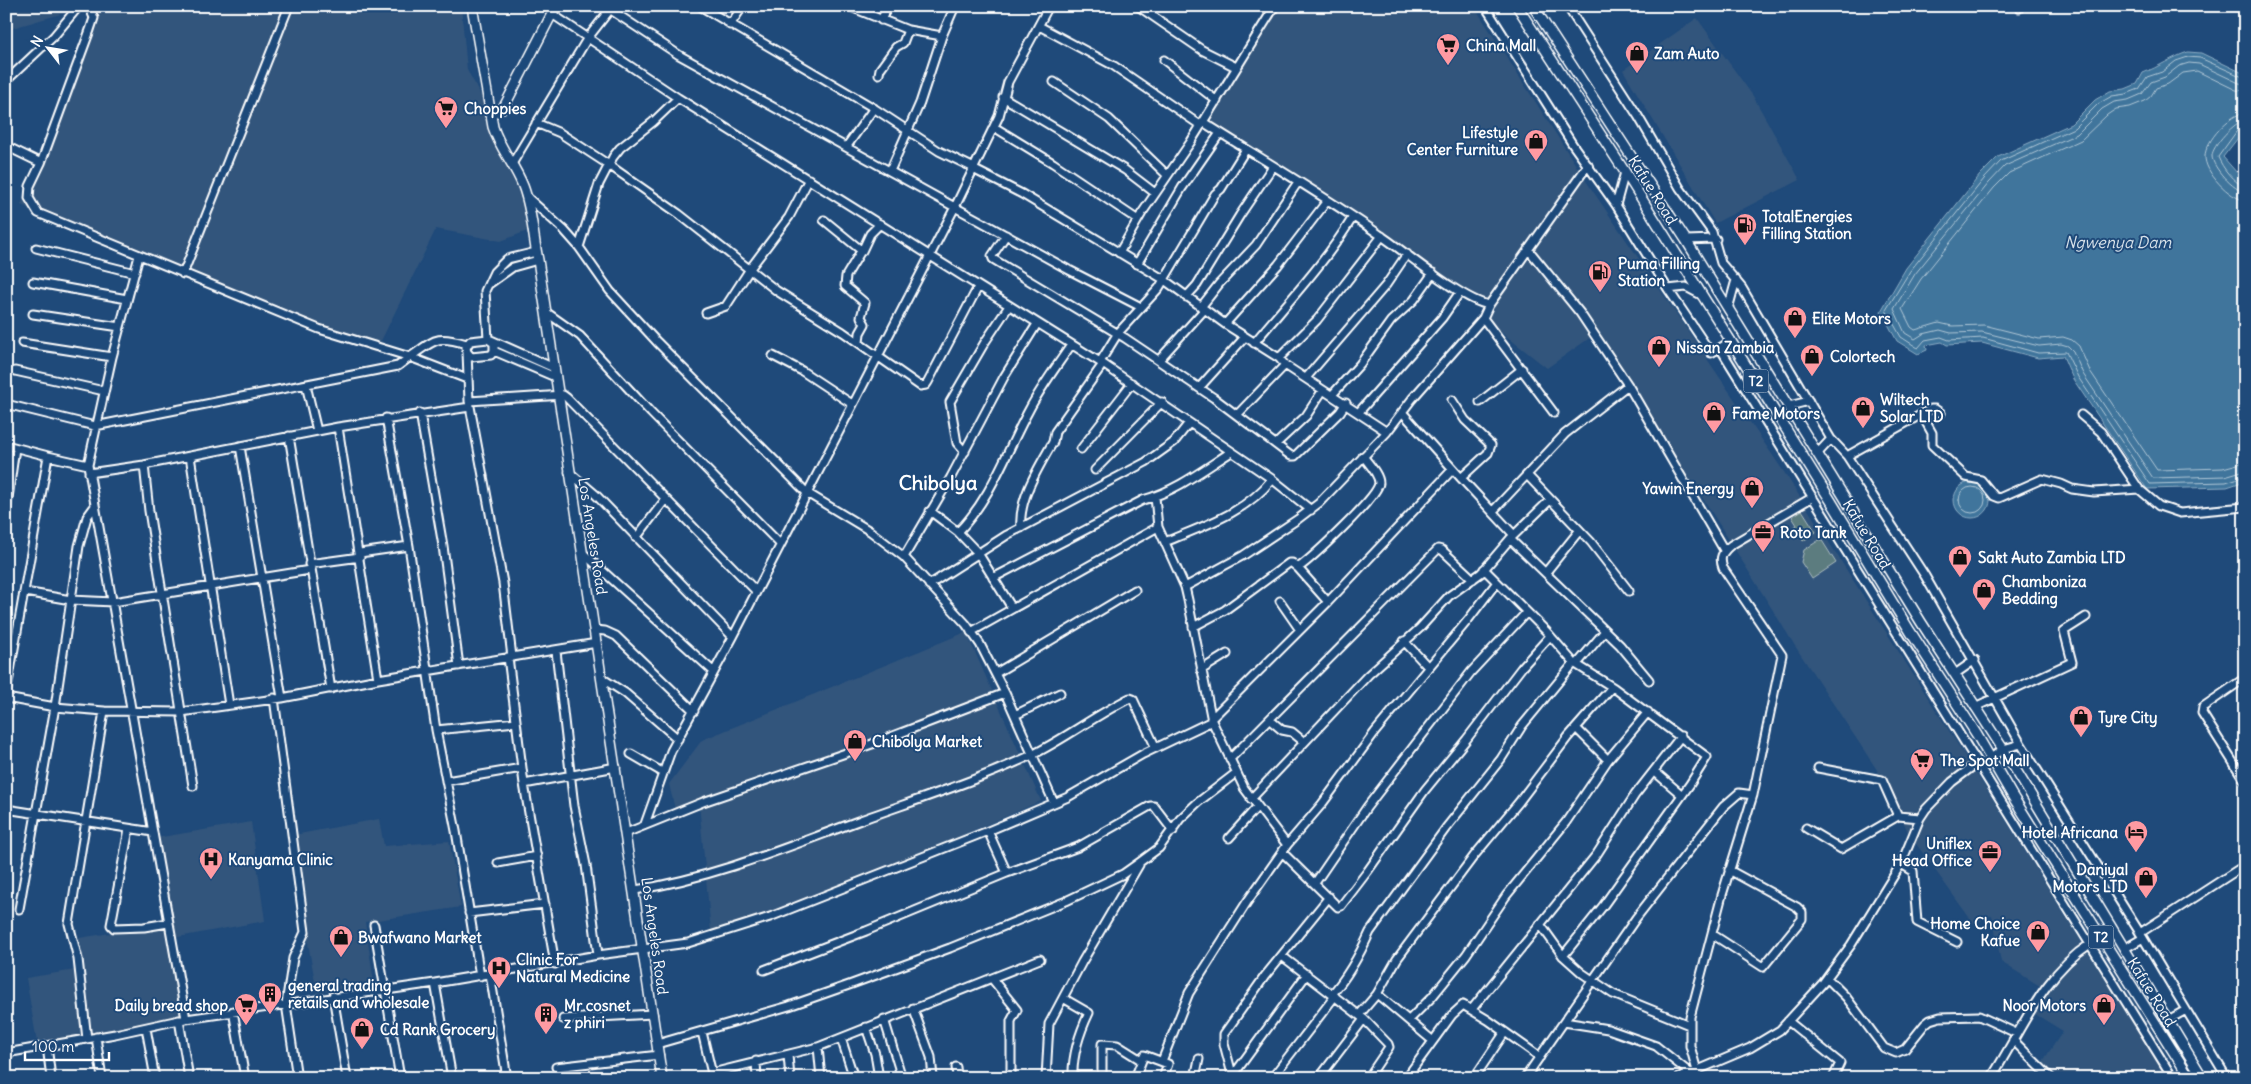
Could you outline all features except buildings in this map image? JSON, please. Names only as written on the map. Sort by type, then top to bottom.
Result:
[{"type":"main road","name":"Los Angeles Road","points":[[472,6],[490,115],[498,142],[512,164],[526,196],[537,256],[569,472],[603,679],[662,1078]]},
{"type":"main road","name":"Kafue Road","points":[[1517,6],[1703,296],[2190,1078]]},
{"type":"main road","name":"Kafue Road","points":[[1533,6],[1686,240],[2002,749],[2203,1078]]},
{"type":"main road","points":[[490,115],[504,106],[554,10]]},
{"type":"street","points":[[6,81],[54,36],[79,6]]},
{"type":"street","points":[[89,6],[94,18],[29,192],[32,205],[38,213],[319,329],[410,357],[467,379]]},
{"type":"street","points":[[184,274],[289,6]]},
{"type":"street","points":[[700,6],[874,108],[939,151],[1022,194],[1163,280],[1202,309],[1387,432]]},
{"type":"street","points":[[730,25],[742,6]]},
{"type":"street","points":[[848,6],[908,30],[942,36]]},
{"type":"street","points":[[881,20],[888,6]]},
{"type":"street","points":[[890,171],[926,87],[942,36],[955,6]]},
{"type":"street","points":[[645,824],[662,772],[678,739],[930,256],[999,116],[1008,82],[1049,6]]},
{"type":"street","points":[[1138,6],[1202,50],[1236,67]]},
{"type":"street","points":[[1119,253],[1138,220],[1217,101],[1236,67],[1275,6]]},
{"type":"street","points":[[1485,6],[1573,144],[1616,205],[1668,289],[1711,353],[1731,341]]},
{"type":"street","points":[[1567,6],[1638,116],[1680,188],[1716,239],[1722,263],[1736,280],[1831,438],[1847,456],[1926,576],[2021,744],[2142,936],[2228,1078]]},
{"type":"street","points":[[512,164],[587,38],[612,8],[679,54],[1006,235],[1141,307]]},
{"type":"street","points":[[554,10],[587,38],[678,98],[1162,402],[1189,423],[1272,479],[1311,510]]},
{"type":"street","points":[[1039,26],[1114,66],[1202,124],[1246,149],[1353,217],[1460,292],[1488,304]]},
{"type":"street","points":[[879,74],[880,69],[902,43],[908,30]]},
{"type":"street","points":[[1164,60],[1217,101]]},
{"type":"street","points":[[1054,82],[1109,119],[1167,176]]},
{"type":"street","points":[[1003,97],[1125,170],[1156,193]]},
{"type":"street","points":[[579,247],[597,190],[620,148],[653,122],[678,98]]},
{"type":"street","points":[[847,146],[874,108]]},
{"type":"street","points":[[536,123],[560,133],[609,165],[679,214],[785,296],[859,343],[920,386],[926,385],[978,287]]},
{"type":"street","points":[[994,127],[1053,163],[1138,220]]},
{"type":"street","points":[[1137,264],[1182,188],[1220,133]]},
{"type":"street","points":[[6,146],[41,163]]},
{"type":"street","points":[[1022,528],[1020,516],[1024,500],[1053,442],[1055,432],[1101,363],[1118,333],[1154,294],[1215,194],[1221,189],[1246,149]]},
{"type":"street","points":[[1185,587],[1232,562],[1311,510],[1387,432],[1483,318],[1488,304],[1588,165]]},
{"type":"street","points":[[1186,297],[1197,285],[1273,166]]},
{"type":"street","points":[[1616,205],[1625,172]]},
{"type":"street","points":[[706,313],[726,306],[749,270],[789,217],[809,180]]},
{"type":"street","points":[[1158,360],[1202,309],[1219,284],[1256,245],[1298,182]]},
{"type":"street","points":[[526,196],[552,218],[579,247],[610,291],[656,342],[807,493],[870,531],[904,557],[972,632],[996,673],[1054,803]]},
{"type":"street","points":[[1225,324],[1278,265],[1327,201]]},
{"type":"street","points":[[1254,342],[1288,304],[1321,261],[1332,251],[1353,217]]},
{"type":"street","points":[[824,220],[861,251]]},
{"type":"street","points":[[859,343],[860,333],[865,324],[861,317],[865,303],[845,286],[846,276],[861,251],[863,251],[870,234],[880,224]]},
{"type":"street","points":[[1006,235],[992,256],[993,258],[1118,333],[1237,415],[1291,456],[1295,456],[1346,404]]},
{"type":"street","points":[[1278,358],[1317,320],[1382,236]]},
{"type":"street","points":[[1686,240],[1716,239]]},
{"type":"street","points":[[36,248],[135,273]]},
{"type":"street","points":[[1528,249],[1580,313],[1628,385],[1724,550],[1721,562],[1723,568],[1782,655],[1753,795],[1729,870],[1699,978],[1689,1025],[1690,1046],[1695,1074]]},
{"type":"street","points":[[1306,378],[1386,285],[1407,254]]},
{"type":"street","points":[[140,256],[112,357],[95,426],[88,465],[133,712],[168,923],[183,1019],[189,1078]]},
{"type":"street","points":[[469,354],[491,355],[494,351],[495,346],[490,339],[485,291],[488,284],[513,267],[537,256]]},
{"type":"street","points":[[1332,395],[1360,364],[1391,321],[1414,300],[1433,273]]},
{"type":"street","points":[[1728,309],[1736,280]]},
{"type":"street","points":[[33,282],[127,299]]},
{"type":"street","points":[[1668,289],[1686,287],[1703,296]]},
{"type":"street","points":[[1359,412],[1442,318],[1460,292]]},
{"type":"street","points":[[965,452],[955,436],[950,402],[985,342],[1009,306]]},
{"type":"street","points":[[546,312],[580,336],[651,414],[780,544]]},
{"type":"street","points":[[33,314],[120,327]]},
{"type":"street","points":[[1483,318],[1554,413]]},
{"type":"street","points":[[904,557],[965,452],[1004,377],[1037,324]]},
{"type":"street","points":[[1199,388],[1245,337]]},
{"type":"street","points":[[6,404],[95,426],[398,366],[439,339],[447,338],[467,344]]},
{"type":"street","points":[[467,344],[470,341],[490,339],[555,373]]},
{"type":"street","points":[[22,343],[112,357]]},
{"type":"street","points":[[467,344],[469,354],[467,365],[469,404],[503,583],[516,722],[524,784],[556,964]]},
{"type":"street","points":[[958,532],[969,521],[992,487],[1030,408],[1070,345]]},
{"type":"street","points":[[1720,348],[1814,497],[1976,764],[2173,1078]]},
{"type":"street","points":[[494,351],[555,373]]},
{"type":"street","points":[[773,356],[802,371],[852,404]]},
{"type":"street","points":[[1237,415],[1286,364]]},
{"type":"street","points":[[1480,402],[1522,369]]},
{"type":"street","points":[[16,371],[104,392]]},
{"type":"street","points":[[1081,449],[1132,383]]},
{"type":"street","points":[[306,385],[317,431]]},
{"type":"street","points":[[1493,512],[1565,434],[1628,385]]},
{"type":"street","points":[[1276,444],[1306,416],[1323,390]]},
{"type":"street","points":[[89,473],[144,465],[289,436],[469,404],[563,395],[756,592]]},
{"type":"street","points":[[1452,400],[1465,420],[1491,446],[1488,454],[1461,478]]},
{"type":"street","points":[[1789,406],[1809,401]]},
{"type":"street","points":[[1094,470],[1162,402]]},
{"type":"street","points":[[1847,456],[1931,409],[1942,413]]},
{"type":"street","points":[[1402,412],[1493,512],[1512,537],[1625,651],[1649,680]]},
{"type":"street","points":[[420,413],[441,537],[459,666]]},
{"type":"street","points":[[1922,415],[1932,433],[1932,445],[1966,477],[1981,480],[1994,496],[1999,498],[2042,479],[2072,489],[2094,492],[2139,489]]},
{"type":"street","points":[[2081,415],[2102,432],[2139,489],[2159,506],[2180,514],[2244,509]]},
{"type":"street","points":[[386,418],[409,546],[436,730],[480,976]]},
{"type":"street","points":[[929,585],[978,553],[1055,508],[1146,462],[1174,442],[1189,423]]},
{"type":"street","points":[[338,427],[360,555],[378,679]]},
{"type":"street","points":[[289,436],[331,688]]},
{"type":"street","points":[[1818,453],[1831,438]]},
{"type":"street","points":[[6,445],[88,465]]},
{"type":"street","points":[[240,446],[278,698],[305,932],[293,958],[286,1004],[297,1078]]},
{"type":"street","points":[[6,513],[15,448]]},
{"type":"street","points":[[994,578],[1143,500],[1156,497],[1182,484],[1231,452]]},
{"type":"street","points":[[6,694],[48,456]]},
{"type":"street","points":[[190,456],[230,705]]},
{"type":"street","points":[[1298,568],[1348,522],[1378,486],[1378,478],[1363,456]]},
{"type":"street","points":[[144,465],[162,596],[194,786]]},
{"type":"street","points":[[6,1053],[146,1028],[183,1019],[333,996],[435,983],[688,943],[770,917],[988,831],[1091,785],[1156,748],[1211,720],[1328,602],[1453,469]]},
{"type":"street","points":[[569,472],[596,495],[733,636]]},
{"type":"street","points":[[1528,476],[1591,542],[1629,591]]},
{"type":"street","points":[[1165,542],[1235,511],[1256,497],[1272,479]]},
{"type":"street","points":[[1156,497],[1158,527],[1185,587],[1211,720],[1236,773],[1251,799],[1287,845]]},
{"type":"street","points":[[1724,550],[1814,497]]},
{"type":"street","points":[[636,538],[665,500]]},
{"type":"street","points":[[1251,799],[1368,675],[1420,628],[1449,596],[1484,569],[1512,537],[1550,500]]},
{"type":"street","points":[[1820,508],[1831,501]]},
{"type":"street","points":[[19,909],[55,706],[81,536],[87,517],[95,506]]},
{"type":"street","points":[[930,511],[958,532],[978,553],[1012,608]]},
{"type":"street","points":[[972,632],[1158,527]]},
{"type":"street","points":[[1546,572],[1579,531]]},
{"type":"street","points":[[25,592],[71,600],[113,602],[162,596],[261,578],[360,555],[409,546]]},
{"type":"street","points":[[1230,759],[1438,549],[1442,550],[1473,579]]},
{"type":"street","points":[[583,553],[714,672]]},
{"type":"street","points":[[1193,627],[1225,610],[1289,563],[1298,568],[1328,602]]},
{"type":"street","points":[[1484,569],[1575,664],[1648,712],[1682,736],[1707,757],[1597,914],[1563,956]]},
{"type":"street","points":[[1162,1061],[1193,986],[1247,902],[1287,845],[1322,804],[1375,732],[1429,668],[1497,582]]},
{"type":"street","points":[[996,673],[1135,590]]},
{"type":"street","points":[[1280,601],[1300,630]]},
{"type":"street","points":[[1315,883],[1366,807],[1471,672],[1527,612]]},
{"type":"street","points":[[1976,708],[2072,662],[2064,631],[2086,617]]},
{"type":"street","points":[[595,630],[605,631],[616,636],[694,711]]},
{"type":"street","points":[[1272,1078],[1344,981],[1370,932],[1431,847],[1501,759],[1522,726],[1605,631]]},
{"type":"street","points":[[1282,854],[1315,883],[1338,907],[1341,906],[1368,872],[1425,790],[1522,667],[1550,636]]},
{"type":"street","points":[[1404,641],[1429,668]]},
{"type":"street","points":[[6,698],[104,711],[181,712],[278,698],[378,679],[597,643]]},
{"type":"street","points":[[556,651],[570,774],[598,956]]},
{"type":"street","points":[[1201,670],[1227,654]]},
{"type":"street","points":[[1955,674],[1975,660]]},
{"type":"street","points":[[2245,678],[2203,706],[2202,712],[2245,781]]},
{"type":"street","points":[[603,679],[625,693],[678,739]]},
{"type":"street","points":[[1319,1078],[1362,1017],[1397,960],[1576,728],[1612,687]]},
{"type":"street","points":[[626,833],[703,802],[872,744],[1005,693]]},
{"type":"street","points":[[1015,715],[1060,693]]},
{"type":"street","points":[[634,890],[679,882],[748,862],[957,785],[1032,754],[1130,698],[1133,699],[1156,748]]},
{"type":"street","points":[[87,1039],[78,959],[69,924],[104,711]]},
{"type":"street","points":[[1410,1020],[1432,997],[1476,942],[1506,896],[1566,822],[1608,760],[1648,712]]},
{"type":"street","points":[[1270,720],[1282,730],[1292,732],[1304,742]]},
{"type":"street","points":[[436,730],[516,722]]},
{"type":"street","points":[[1576,728],[1608,760]]},
{"type":"street","points":[[1472,1009],[1603,846],[1635,795],[1682,736]]},
{"type":"street","points":[[1991,758],[2002,749],[2021,744]]},
{"type":"street","points":[[631,754],[662,772]]},
{"type":"street","points":[[1679,1078],[1695,1074],[1769,1038],[1788,1021],[1827,978],[1870,916],[1901,864],[1920,818],[1926,809],[1952,782],[1976,764]]},
{"type":"street","points":[[524,784],[616,767]]},
{"type":"street","points":[[446,781],[522,768]]},
{"type":"street","points":[[1818,768],[1882,780],[1898,816]]},
{"type":"street","points":[[1654,771],[1682,795]]},
{"type":"street","points":[[657,1044],[789,1006],[950,948],[1123,874],[1159,848],[1180,819],[1197,803],[1236,773]]},
{"type":"street","points":[[1525,1078],[1636,918],[1723,807],[1739,794],[1753,795]]},
{"type":"street","points":[[764,970],[866,931],[1007,873],[1078,847],[1150,806],[1154,806],[1173,831]]},
{"type":"street","points":[[1229,838],[1257,807]]},
{"type":"street","points":[[6,809],[153,832]]},
{"type":"street","points":[[1806,828],[1841,849],[1898,816],[1920,818]]},
{"type":"street","points":[[129,829],[111,925],[114,928],[144,927],[168,923]]},
{"type":"street","points":[[988,831],[1007,873]]},
{"type":"street","points":[[498,863],[536,856]]},
{"type":"street","points":[[1046,1078],[1047,1031],[1062,998],[1140,862]]},
{"type":"street","points":[[1901,864],[1913,871],[1917,922],[1957,942]]},
{"type":"street","points":[[2124,949],[2245,865]]},
{"type":"street","points":[[1712,934],[1763,967],[1802,919],[1802,912],[1797,907],[1729,870]]},
{"type":"street","points":[[1232,1078],[1224,1044],[1224,1034],[1329,897]]},
{"type":"street","points":[[469,913],[545,904]]},
{"type":"street","points":[[1540,924],[1571,965],[1592,980],[1613,994],[1689,1025]]},
{"type":"street","points":[[374,925],[400,1078]]},
{"type":"street","points":[[2083,933],[2094,926]]},
{"type":"street","points":[[1991,1078],[2014,1037],[2050,981],[2078,952],[2090,944]]},
{"type":"street","points":[[1282,956],[1362,1017],[1389,1047],[1368,1078]]},
{"type":"street","points":[[702,1032],[713,1075],[756,1061],[818,1047],[912,1008],[993,980],[1040,959]]},
{"type":"street","points":[[490,974],[507,1078]]},
{"type":"street","points":[[1232,1078],[1307,974]]},
{"type":"street","points":[[1827,978],[1859,1012],[1878,1042],[1891,1051],[1900,1052],[1905,1049],[1930,1020],[1940,1017],[1979,1016],[2014,1037],[2052,1078]]},
{"type":"street","points":[[993,980],[1017,1010],[1011,1021],[1011,1078]]},
{"type":"street","points":[[435,983],[452,1078]]},
{"type":"street","points":[[1377,994],[1433,1041]]},
{"type":"street","points":[[333,996],[347,1078]]},
{"type":"street","points":[[1062,998],[1089,1014],[1078,1042],[1074,1058],[1073,1078]]},
{"type":"street","points":[[1406,1078],[1458,1008],[1463,1005],[1472,1009],[1540,1057]]},
{"type":"street","points":[[912,1008],[931,1057],[932,1078]]},
{"type":"street","points":[[2168,1020],[2186,1010]]},
{"type":"street","points":[[233,1011],[246,1078]]},
{"type":"street","points":[[563,1018],[653,1014]]},
{"type":"street","points":[[884,1019],[902,1078]]},
{"type":"street","points":[[1788,1021],[1840,1063],[1833,1078]]},
{"type":"street","points":[[1564,1022],[1608,1029],[1656,1046],[1695,1074]]},
{"type":"street","points":[[866,1027],[875,1054],[879,1078]]},
{"type":"street","points":[[146,1028],[155,1078]]},
{"type":"street","points":[[1474,1078],[1505,1032]]},
{"type":"street","points":[[96,1037],[102,1078]]},
{"type":"street","points":[[841,1038],[854,1078]]},
{"type":"street","points":[[1102,1078],[1102,1044],[1121,1047],[1141,1060]]},
{"type":"street","points":[[47,1046],[51,1078]]},
{"type":"street","points":[[818,1047],[822,1078]]},
{"type":"street","points":[[556,1067],[659,1055]]},
{"type":"street","points":[[788,1055],[790,1078]]},
{"type":"street","points":[[1135,1078],[1144,1055],[1168,1064],[1163,1078]]},
{"type":"street","points":[[1195,1078],[1199,1059]]},
{"type":"street","points":[[756,1061],[757,1078]]},
{"type":"street","points":[[956,1067],[957,1078]]},
{"type":"shaded area","points":[[6,6],[67,6],[64,13],[6,30]]},
{"type":"shaded area","points":[[100,6],[461,6],[467,70],[496,121],[520,178],[530,230],[501,241],[436,229],[375,353],[21,205]]},
{"type":"shaded area","points":[[1278,6],[1474,6],[1586,181],[1786,475],[2089,954],[2170,1078],[2051,1078],[2043,1061],[2063,1031],[2035,1014],[2040,1006],[2040,986],[2001,962],[1992,915],[1974,924],[1909,834],[1885,782],[1797,649],[1706,503],[1591,337],[1547,368],[1487,321],[1482,300],[1205,123]]},
{"type":"shaded area","points":[[1697,18],[1753,96],[1800,180],[1715,223],[1623,70]]},
{"type":"shaded area","name":"Chibolya Market","points":[[966,632],[1041,801],[855,882],[711,932],[699,803],[675,809],[669,784],[702,740]]},
{"type":"shaded area","points":[[379,819],[384,846],[449,841],[461,907],[365,922],[374,983],[317,993],[306,932],[294,835]]},
{"type":"shaded area","name":"Kanyama Clinic","points":[[251,822],[265,921],[173,938],[156,838]]},
{"type":"shaded area","points":[[167,924],[182,1015],[38,1048],[26,978],[75,970],[73,939]]},
{"type":"green space","points":[[1802,510],[1816,532],[1803,541],[1794,527],[1797,525],[1792,517]]},
{"type":"green space","points":[[1821,539],[1836,563],[1812,579],[1801,562],[1804,550]]},
{"type":"water","name":"Ngwenya Dam","points":[[2188,52],[2201,53],[2245,74],[2245,129],[2223,157],[2245,182],[2245,481],[2227,487],[2147,489],[2073,379],[2063,356],[2038,358],[1982,343],[1947,345],[1942,342],[1926,345],[1927,350],[1918,354],[1897,341],[1881,311],[1906,268],[1980,175],[1998,157],[2071,124],[2095,100],[2110,91],[2125,89],[2137,84],[2143,73]]},
{"type":"water","points":[[1972,482],[1979,483],[1985,487],[1989,493],[1989,507],[1985,513],[1979,517],[1972,518],[1965,517],[1959,513],[1955,507],[1954,500],[1955,493],[1959,487],[1965,483]]},
{"type":"place","name":"China Mall","points":[[1448,66]]},
{"type":"place","name":"Zam Auto","points":[[1637,74]]},
{"type":"place","name":"Choppies","points":[[446,129]]},
{"type":"place","name":"Lifestyle Center Furniture","points":[[1536,162]]},
{"type":"place","name":"TotalEnergies Filling Station","points":[[1745,246]]},
{"type":"place","name":"Puma Filling Station","points":[[1600,293]]},
{"type":"place","name":"Elite Motors","points":[[1795,339]]},
{"type":"place","name":"Nissan Zambia","points":[[1659,368]]},
{"type":"place","name":"Colortech","points":[[1812,377]]},
{"type":"place","name":"Wiltech Solar LTD","points":[[1863,429]]},
{"type":"place","name":"Fame Motors","points":[[1714,434]]},
{"type":"place","name":"Yawin Energy","points":[[1752,509]]},
{"type":"place","name":"Roto Tank","points":[[1763,553]]},
{"type":"place","name":"Sakt Auto Zambia LTD","points":[[1960,578]]},
{"type":"place","name":"Chamboniza Bedding","points":[[1984,611]]},
{"type":"place","name":"Tyre City","points":[[2081,738]]},
{"type":"place","name":"Chibolya Market","points":[[855,762]]},
{"type":"place","name":"The Spot Mall","points":[[1922,781]]},
{"type":"place","name":"Hotel Africana","points":[[2136,853]]},
{"type":"place","name":"Uniflex Head Office","points":[[1990,873]]},
{"type":"place","name":"Kanyama Clinic","points":[[211,880]]},
{"type":"place","name":"Daniyal Motors LTD","points":[[2146,899]]},
{"type":"place","name":"Home Choice Kafue","points":[[2038,953]]},
{"type":"place","name":"Bwafwano Market","points":[[341,958]]},
{"type":"place","name":"Clinic For Natural Medicine","points":[[499,989]]},
{"type":"place","name":"general trading retails and wholesale","points":[[270,1015]]},
{"type":"place","name":"Daily bread shop","points":[[246,1026]]},
{"type":"place","name":"Noor Motors","points":[[2104,1026]]},
{"type":"place","name":"Mr cosnet z phiri","points":[[546,1035]]},
{"type":"place","name":"Cd Rank Grocery","points":[[362,1050]]},
{"type":"district","name":"Chibolya","points":[[938,482]]}]
